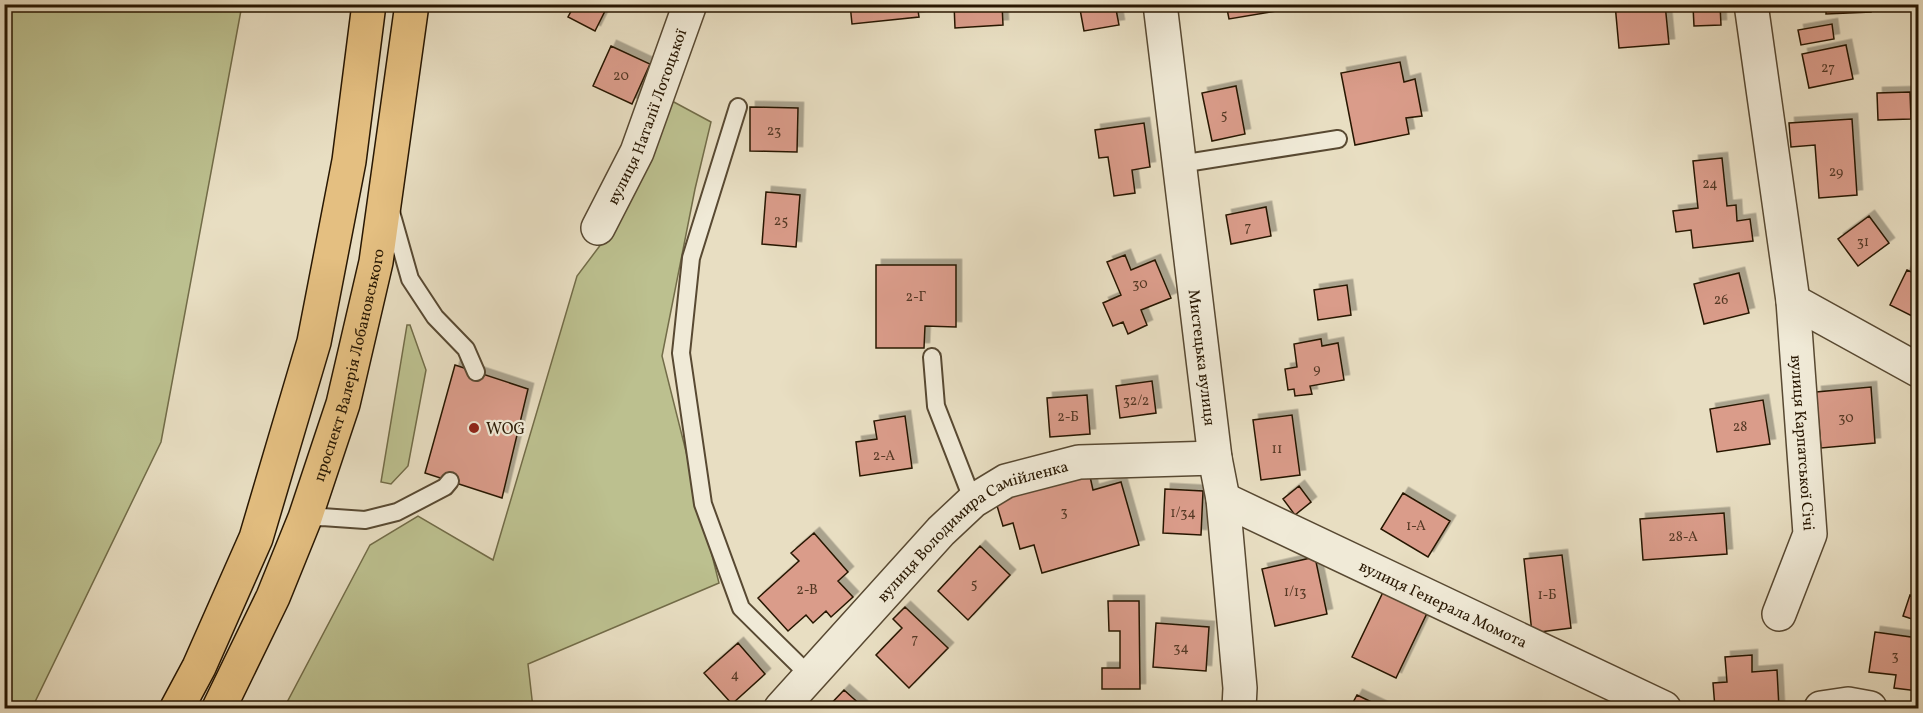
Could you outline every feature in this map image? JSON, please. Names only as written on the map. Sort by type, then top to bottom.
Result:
[{"type":"main road","points":[[177,708],[199,667],[256,538],[314,342],[349,161],[369,4]]},
{"type":"main road","name":"проспект Валерія Лобановського","points":[[219,708],[273,597],[305,518],[343,404],[376,262],[412,4]]},
{"type":"street","name":"вулиця Наталії Лотоцької","points":[[598,228],[637,152],[690,4]]},
{"type":"street","name":"Мистецька вулиця","points":[[1160,4],[1215,458],[1223,499],[1240,688],[1239,708]]},
{"type":"street","name":"вулиця Карпатської Січі","points":[[1751,4],[1793,301],[1810,534],[1779,614]]},
{"type":"street","points":[[1793,301],[1918,370]]},
{"type":"street","name":"вулиця Володимира Самійленка","points":[[781,708],[941,531],[974,501],[1006,481],[1079,462],[1215,458]]},
{"type":"street","name":"вулиця Генерала Момота","points":[[1223,499],[1664,708]]},
{"type":"street","points":[[1821,708],[1848,704],[1870,708]]},
{"type":"lane","points":[[738,107],[691,258],[681,353],[704,504],[741,608],[811,677]]},
{"type":"lane","points":[[1180,164],[1338,138]]},
{"type":"lane","points":[[386,192],[410,279],[435,316],[466,349],[476,372]]},
{"type":"lane","points":[[932,357],[936,406],[974,501]]},
{"type":"lane","points":[[305,518],[365,519],[397,512],[445,487],[450,481]]},
{"type":"green space","points":[[4,5],[242,5],[161,442],[32,708],[4,708]]},
{"type":"green space","points":[[672,101],[711,122],[695,189],[662,356],[719,583],[528,664],[533,708],[284,708],[370,545],[418,516],[493,560],[577,276],[614,227]]},
{"type":"green space","points":[[407,325],[410,325],[426,370],[408,466],[391,484],[381,482]]},
{"type":"building","points":[[575,4],[608,4],[595,31],[568,17]]},
{"type":"building","points":[[850,4],[917,4],[919,17],[852,24]]},
{"type":"building","points":[[954,4],[1002,4],[1003,25],[955,28]]},
{"type":"building","points":[[1079,4],[1115,4],[1119,25],[1084,31]]},
{"type":"building","points":[[1226,4],[1318,4],[1229,19]]},
{"type":"building","points":[[1615,4],[1665,4],[1669,44],[1619,48]]},
{"type":"building","points":[[1826,4],[1870,4],[1871,12],[1826,14]]},
{"type":"building","points":[[1720,5],[1721,25],[1694,26],[1693,6]]},
{"type":"building","points":[[1832,24],[1834,39],[1801,45],[1798,30]]},
{"type":"building","points":[[1846,45],[1853,79],[1809,88],[1802,54]]},
{"type":"building","points":[[611,46],[650,64],[632,104],[593,86]]},
{"type":"building","points":[[1400,62],[1404,82],[1415,79],[1422,116],[1406,118],[1409,134],[1355,145],[1341,73]]},
{"type":"building","points":[[1236,86],[1245,134],[1212,141],[1202,93]]},
{"type":"building","points":[[1910,92],[1911,119],[1878,120],[1877,93]]},
{"type":"building","points":[[750,107],[798,108],[797,152],[750,151]]},
{"type":"building","points":[[1852,119],[1857,195],[1819,198],[1815,145],[1791,147],[1789,123]]},
{"type":"building","points":[[1144,123],[1150,167],[1132,170],[1135,193],[1114,196],[1108,157],[1099,158],[1095,130]]},
{"type":"building","points":[[1722,158],[1727,206],[1736,205],[1737,221],[1750,219],[1753,241],[1693,248],[1691,230],[1676,232],[1673,211],[1698,208],[1693,161]]},
{"type":"building","points":[[766,192],[800,195],[796,247],[762,244]]},
{"type":"building","points":[[1266,207],[1271,236],[1231,244],[1226,215]]},
{"type":"building","points":[[1869,216],[1889,243],[1858,266],[1838,239]]},
{"type":"building","points":[[1125,255],[1131,270],[1155,260],[1171,298],[1141,310],[1147,325],[1128,334],[1123,322],[1113,326],[1103,303],[1121,295],[1107,262]]},
{"type":"building","points":[[876,265],[956,265],[956,327],[925,326],[924,348],[876,348]]},
{"type":"building","points":[[1907,270],[1918,275],[1918,319],[1890,305]]},
{"type":"building","points":[[1739,273],[1749,313],[1704,324],[1694,284]]},
{"type":"building","points":[[1347,285],[1351,315],[1318,320],[1314,290]]},
{"type":"building","points":[[1321,339],[1322,346],[1338,343],[1344,380],[1310,386],[1312,394],[1295,396],[1294,389],[1288,390],[1285,369],[1297,367],[1294,344]]},
{"type":"building","points":[[455,365],[528,389],[502,498],[425,473]]},
{"type":"building","points":[[1152,381],[1156,413],[1120,418],[1116,386]]},
{"type":"building","points":[[1871,387],[1875,443],[1821,448],[1816,392]]},
{"type":"building","points":[[1087,395],[1090,434],[1050,437],[1047,398]]},
{"type":"building","points":[[1763,400],[1770,444],[1717,452],[1710,409]]},
{"type":"building","points":[[1292,415],[1300,475],[1261,480],[1253,420]]},
{"type":"building","points":[[905,416],[912,468],[860,476],[856,442],[877,439],[874,421]]},
{"type":"building","points":[[1089,472],[1093,490],[1121,482],[1139,545],[1042,573],[1034,545],[1020,549],[1013,523],[1003,526],[995,499]]},
{"type":"building","points":[[1299,486],[1311,502],[1295,515],[1283,499]]},
{"type":"building","points":[[1165,489],[1203,491],[1201,535],[1163,533]]},
{"type":"building","points":[[1403,493],[1450,521],[1428,557],[1381,529]]},
{"type":"building","points":[[1724,513],[1727,554],[1643,560],[1640,519]]},
{"type":"building","points":[[814,533],[848,572],[838,581],[853,597],[831,617],[826,611],[813,623],[806,615],[788,631],[758,598],[799,561],[791,553]]},
{"type":"building","points":[[980,546],[1010,575],[968,620],[938,591]]},
{"type":"building","points":[[1562,555],[1571,628],[1532,633],[1524,559]]},
{"type":"building","points":[[1315,557],[1327,614],[1275,626],[1262,569]]},
{"type":"building","points":[[1385,588],[1429,609],[1396,678],[1352,657]]},
{"type":"building","points":[[1910,595],[1918,598],[1918,621],[1903,616]]},
{"type":"building","points":[[1108,601],[1139,601],[1140,689],[1102,689],[1102,668],[1120,668],[1120,631],[1109,631]]},
{"type":"building","points":[[905,607],[948,648],[909,688],[876,655],[902,628],[893,619]]},
{"type":"building","points":[[1156,623],[1209,627],[1206,671],[1153,667]]},
{"type":"building","points":[[1875,632],[1918,638],[1918,691],[1894,688],[1896,675],[1869,672]]},
{"type":"building","points":[[738,643],[765,674],[732,704],[704,673]]},
{"type":"building","points":[[1752,655],[1752,672],[1777,670],[1779,708],[1715,708],[1713,683],[1727,682],[1725,657]]},
{"type":"building","points":[[844,690],[864,708],[827,708]]},
{"type":"building","points":[[1357,695],[1384,708],[1350,708]]},
{"type":"place","name":"WOG","points":[[474,428]]}]
